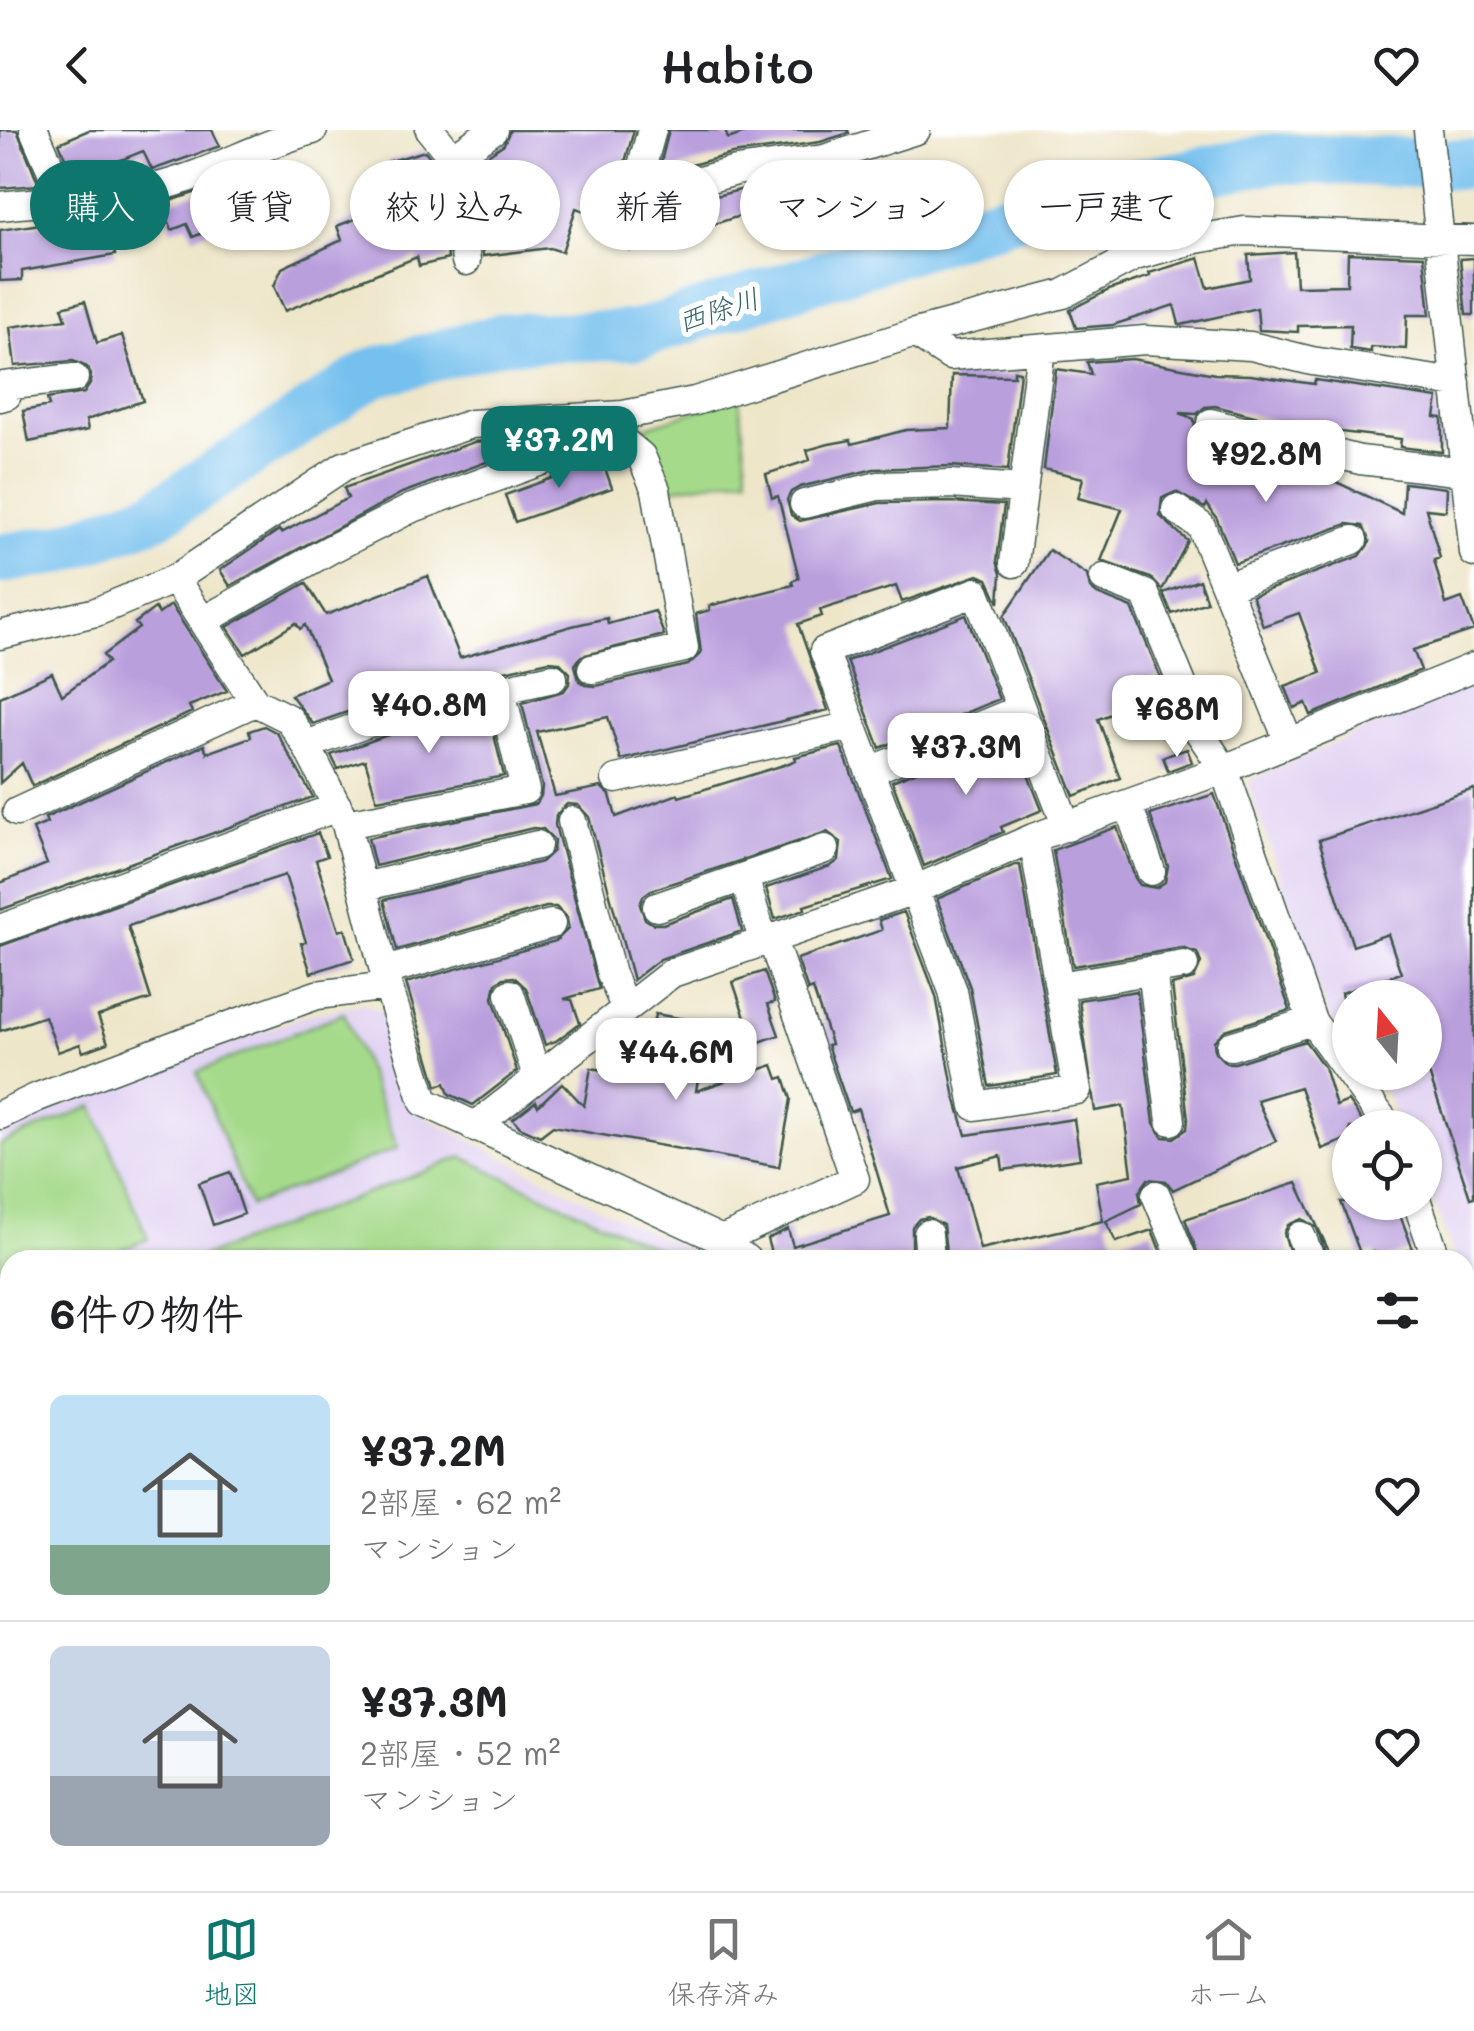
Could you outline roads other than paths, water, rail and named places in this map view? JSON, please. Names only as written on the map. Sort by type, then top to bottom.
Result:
[{"type":"street","points":[[34,130],[47,160]]},
{"type":"street","points":[[170,182],[238,160],[287,136],[313,130]]},
{"type":"street","points":[[430,130],[453,158],[466,261]]},
{"type":"street","points":[[453,158],[493,130]]},
{"type":"street","points":[[644,160],[652,130]]},
{"type":"street","points":[[1428,130],[1474,553]]},
{"type":"street","points":[[720,175],[824,159],[902,132]]},
{"type":"street","points":[[0,206],[30,203]]},
{"type":"street","points":[[203,621],[329,550],[410,510],[593,442],[620,426],[915,332],[1063,294],[1135,256],[1196,239],[1244,232],[1474,240]]},
{"type":"street","points":[[915,332],[950,356],[1145,340],[1251,346],[1312,361],[1456,382]]},
{"type":"street","points":[[1014,563],[1041,349]]},
{"type":"street","points":[[0,396],[8,396],[4,386],[74,378]]},
{"type":"street","points":[[1211,423],[1360,460],[1465,472]]},
{"type":"street","points":[[0,635],[96,612],[175,579],[344,466],[394,447],[471,424],[620,426]]},
{"type":"street","points":[[592,669],[684,648],[656,490],[641,456],[620,426]]},
{"type":"street","points":[[804,504],[878,486],[950,484],[1023,489]]},
{"type":"street","points":[[1176,509],[1201,526],[1289,742]]},
{"type":"street","points":[[1226,588],[1353,540]]},
{"type":"street","points":[[1104,578],[1145,594],[1182,684],[1179,702],[1224,770],[1312,1021],[1376,1110]]},
{"type":"street","points":[[175,579],[255,702],[289,719],[342,816],[424,1102],[722,1240],[734,1250]]},
{"type":"street","points":[[1033,838],[1078,1090],[975,1106],[953,990],[824,651],[976,592],[1066,827]]},
{"type":"street","points":[[474,1127],[672,973],[914,890],[1033,838],[1224,770],[1474,667]]},
{"type":"street","points":[[306,744],[400,712],[553,678]]},
{"type":"street","points":[[0,928],[342,816],[525,790],[501,691]]},
{"type":"street","points":[[16,812],[255,702]]},
{"type":"street","points":[[870,771],[1021,708]]},
{"type":"street","points":[[616,779],[852,726]]},
{"type":"street","points":[[1128,804],[1151,871]]},
{"type":"street","points":[[572,821],[611,974],[625,1007]]},
{"type":"street","points":[[363,886],[537,845]]},
{"type":"street","points":[[657,907],[825,849]]},
{"type":"street","points":[[722,1240],[855,1180],[744,877]]},
{"type":"street","points":[[0,1115],[165,1048],[317,995],[387,978],[551,924]]},
{"type":"street","points":[[1059,986],[1184,965]]},
{"type":"street","points":[[1152,970],[1171,1121]]},
{"type":"street","points":[[510,994],[537,1076]]},
{"type":"street","points":[[1231,1046],[1312,1021]]},
{"type":"street","points":[[1156,1195],[1180,1250]]},
{"type":"street","points":[[1424,1220],[1434,1250]]},
{"type":"waterway","name":"西除川","points":[[0,559],[61,549],[156,514],[372,373],[503,338],[636,335],[1069,197],[1275,158],[1474,165]]}]
